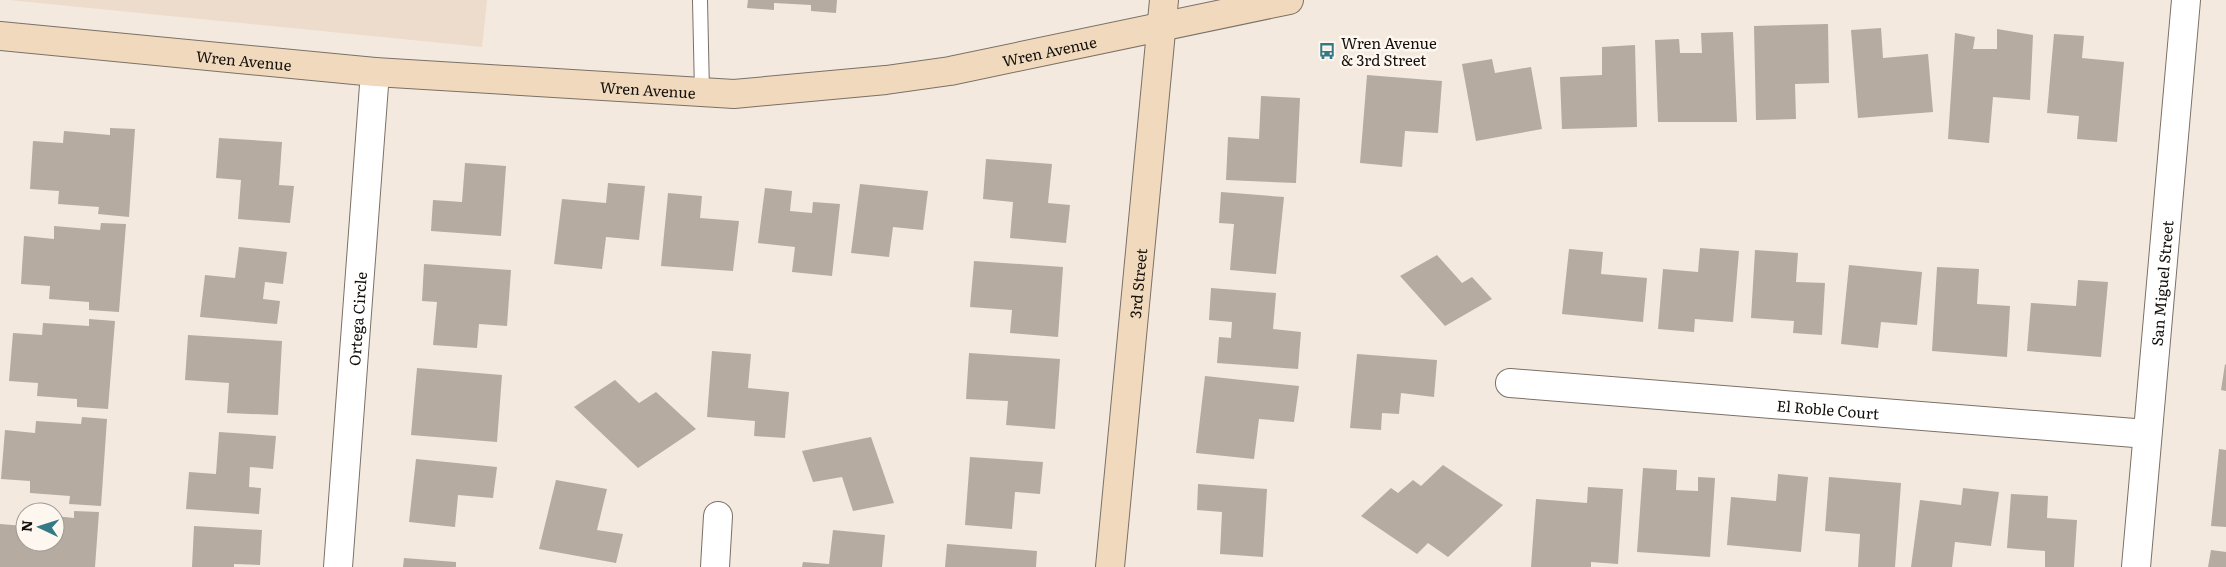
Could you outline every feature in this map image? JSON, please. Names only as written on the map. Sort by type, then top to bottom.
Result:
[{"type":"street","name":"3rd Street","points":[[1110,567],[1164,0]]},
{"type":"street","name":"Wren Avenue","points":[[0,36],[374,72],[734,94],[886,80],[976,66],[1289,0]]},
{"type":"street","name":"San Miguel Street","points":[[2136,567],[2186,0]]},
{"type":"street","name":"Ortega Circle","points":[[338,567],[374,72]]},
{"type":"street","name":"El Roble Court","points":[[1510,383],[2147,434]]},
{"type":"street","points":[[715,567],[718,516]]},
{"type":"lane","points":[[700,0],[702,92]]},
{"type":"shaded area","points":[[9,0],[487,0],[482,47]]},
{"type":"building","points":[[748,0],[837,0],[836,13],[811,11],[811,5],[774,3],[774,10],[747,8]]},
{"type":"building","points":[[1828,24],[1829,83],[1795,84],[1796,119],[1756,120],[1754,26]]},
{"type":"building","points":[[1881,28],[1883,58],[1928,54],[1933,112],[1858,118],[1851,30]]},
{"type":"building","points":[[1997,29],[2033,35],[2030,100],[1993,97],[1989,143],[1948,139],[1955,33],[1975,37],[1973,49],[1997,49]]},
{"type":"building","points":[[1733,32],[1737,122],[1658,122],[1655,40],[1679,39],[1680,53],[1702,53],[1701,33]]},
{"type":"building","points":[[2054,34],[2084,36],[2082,58],[2124,62],[2117,142],[2077,139],[2079,116],[2047,113]]},
{"type":"building","points":[[1635,45],[1637,127],[1562,129],[1560,77],[1602,75],[1602,47]]},
{"type":"building","points":[[1492,59],[1495,73],[1531,67],[1542,129],[1476,141],[1462,64]]},
{"type":"building","points":[[1367,75],[1442,81],[1438,133],[1405,131],[1402,167],[1360,163]]},
{"type":"building","points":[[1261,96],[1300,98],[1296,183],[1226,180],[1228,137],[1259,139]]},
{"type":"building","points":[[110,128],[135,129],[129,217],[98,214],[99,207],[58,204],[59,191],[30,189],[33,141],[63,143],[64,131],[110,135]]},
{"type":"building","points":[[219,138],[282,142],[279,185],[294,186],[290,223],[238,219],[241,180],[216,178]]},
{"type":"building","points":[[986,159],[1052,164],[1048,203],[1070,205],[1066,243],[1010,238],[1013,202],[983,199]]},
{"type":"building","points":[[465,163],[506,166],[501,236],[431,231],[433,200],[462,202]]},
{"type":"building","points":[[608,183],[645,186],[639,240],[606,237],[602,269],[554,264],[562,199],[606,203]]},
{"type":"building","points":[[860,184],[928,191],[923,230],[893,227],[889,257],[851,253]]},
{"type":"building","points":[[765,188],[792,191],[790,211],[812,213],[813,202],[840,204],[832,276],[792,272],[795,247],[758,243]]},
{"type":"building","points":[[1221,192],[1284,197],[1276,274],[1230,270],[1234,224],[1219,223]]},
{"type":"building","points":[[668,193],[702,196],[700,218],[739,221],[733,271],[661,266]]},
{"type":"building","points":[[101,223],[126,224],[119,312],[89,310],[89,302],[49,299],[50,286],[21,284],[24,236],[54,239],[54,226],[100,230]]},
{"type":"building","points":[[239,247],[287,252],[283,284],[265,282],[263,299],[280,301],[277,324],[200,317],[205,275],[235,278]]},
{"type":"building","points":[[1700,248],[1739,251],[1733,322],[1695,319],[1694,332],[1658,329],[1663,269],[1698,272]]},
{"type":"building","points":[[1569,249],[1603,252],[1601,274],[1647,278],[1643,322],[1562,314]]},
{"type":"building","points":[[1755,250],[1798,253],[1796,282],[1825,283],[1822,335],[1793,333],[1794,321],[1751,318]]},
{"type":"building","points":[[1437,255],[1462,283],[1472,277],[1492,299],[1445,326],[1400,276]]},
{"type":"building","points":[[974,261],[1063,267],[1058,337],[1010,333],[1012,310],[970,307]]},
{"type":"building","points":[[424,264],[511,270],[507,326],[479,324],[477,348],[433,345],[437,302],[422,301]]},
{"type":"building","points":[[1849,265],[1922,272],[1917,325],[1881,322],[1878,348],[1841,344]]},
{"type":"building","points":[[1937,267],[1979,269],[1977,304],[2010,306],[2007,357],[1932,351]]},
{"type":"building","points":[[2078,280],[2108,282],[2101,357],[2027,351],[2031,303],[2076,306]]},
{"type":"building","points":[[1211,288],[1276,293],[1273,329],[1301,332],[1298,369],[1217,363],[1219,337],[1231,338],[1232,322],[1209,320]]},
{"type":"building","points":[[89,319],[115,321],[108,409],[77,407],[77,399],[37,396],[38,383],[9,381],[13,333],[42,335],[43,323],[89,326]]},
{"type":"building","points":[[188,335],[282,341],[278,415],[227,413],[229,383],[185,380]]},
{"type":"building","points":[[712,351],[751,354],[748,388],[789,392],[785,438],[754,436],[755,421],[707,417]]},
{"type":"building","points":[[969,353],[1060,359],[1055,429],[1006,425],[1008,401],[966,399]]},
{"type":"building","points":[[1357,354],[1437,360],[1434,397],[1401,393],[1399,414],[1382,413],[1381,430],[1350,428]]},
{"type":"building","points":[[2226,365],[2226,391],[2221,390]]},
{"type":"building","points":[[417,368],[502,375],[497,442],[411,435]]},
{"type":"building","points":[[1205,376],[1299,386],[1294,422],[1259,419],[1254,459],[1196,453]]},
{"type":"building","points":[[615,380],[639,403],[656,392],[696,429],[638,468],[574,407]]},
{"type":"building","points":[[82,417],[107,419],[101,506],[69,504],[70,496],[30,493],[30,481],[1,479],[5,430],[35,433],[36,421],[81,424]]},
{"type":"building","points":[[219,432],[276,436],[273,469],[250,467],[249,487],[261,488],[259,514],[186,509],[189,472],[216,474]]},
{"type":"building","points":[[871,437],[894,503],[853,511],[842,477],[813,482],[802,451]]},
{"type":"building","points":[[2219,449],[2226,450],[2226,527],[2211,526]]},
{"type":"building","points":[[970,457],[1043,462],[1040,494],[1015,492],[1012,529],[965,525]]},
{"type":"building","points":[[416,459],[497,467],[493,498],[458,495],[455,527],[409,522]]},
{"type":"building","points":[[1443,465],[1503,505],[1448,557],[1428,543],[1417,554],[1361,516],[1391,488],[1398,493],[1413,480],[1421,486]]},
{"type":"building","points":[[1643,468],[1677,470],[1676,490],[1698,491],[1698,477],[1715,478],[1710,557],[1637,552]]},
{"type":"building","points":[[1778,474],[1808,477],[1801,552],[1727,545],[1731,497],[1776,501]]},
{"type":"building","points":[[1829,477],[1901,483],[1895,567],[1858,567],[1860,534],[1825,531]]},
{"type":"building","points":[[556,480],[607,489],[597,530],[623,534],[616,563],[539,549]]},
{"type":"building","points":[[1198,484],[1267,489],[1263,557],[1220,554],[1222,512],[1197,510]]},
{"type":"building","points":[[1588,487],[1623,489],[1618,564],[1591,562],[1591,567],[1531,567],[1536,499],[1587,503]]},
{"type":"building","points":[[1963,488],[1999,492],[1991,546],[1955,542],[1952,567],[1911,567],[1920,500],[1961,505]]},
{"type":"building","points":[[2011,494],[2048,496],[2047,518],[2077,520],[2074,567],[2045,567],[2045,551],[2007,548]]},
{"type":"building","points":[[74,511],[99,512],[95,567],[0,567],[0,524],[15,525],[15,552],[65,552],[65,517],[74,518]]},
{"type":"building","points":[[194,526],[262,530],[260,565],[234,564],[234,567],[192,567]]},
{"type":"building","points":[[833,530],[885,535],[882,567],[802,567],[803,562],[829,564]]},
{"type":"building","points":[[947,544],[1037,551],[1036,567],[945,567]]},
{"type":"building","points":[[2211,550],[2226,552],[2226,567],[2208,567]]},
{"type":"building","points":[[404,558],[456,562],[456,567],[403,567]]},
{"type":"place","name":"Wren Avenue & 3rd Street","points":[[1327,51]]}]
